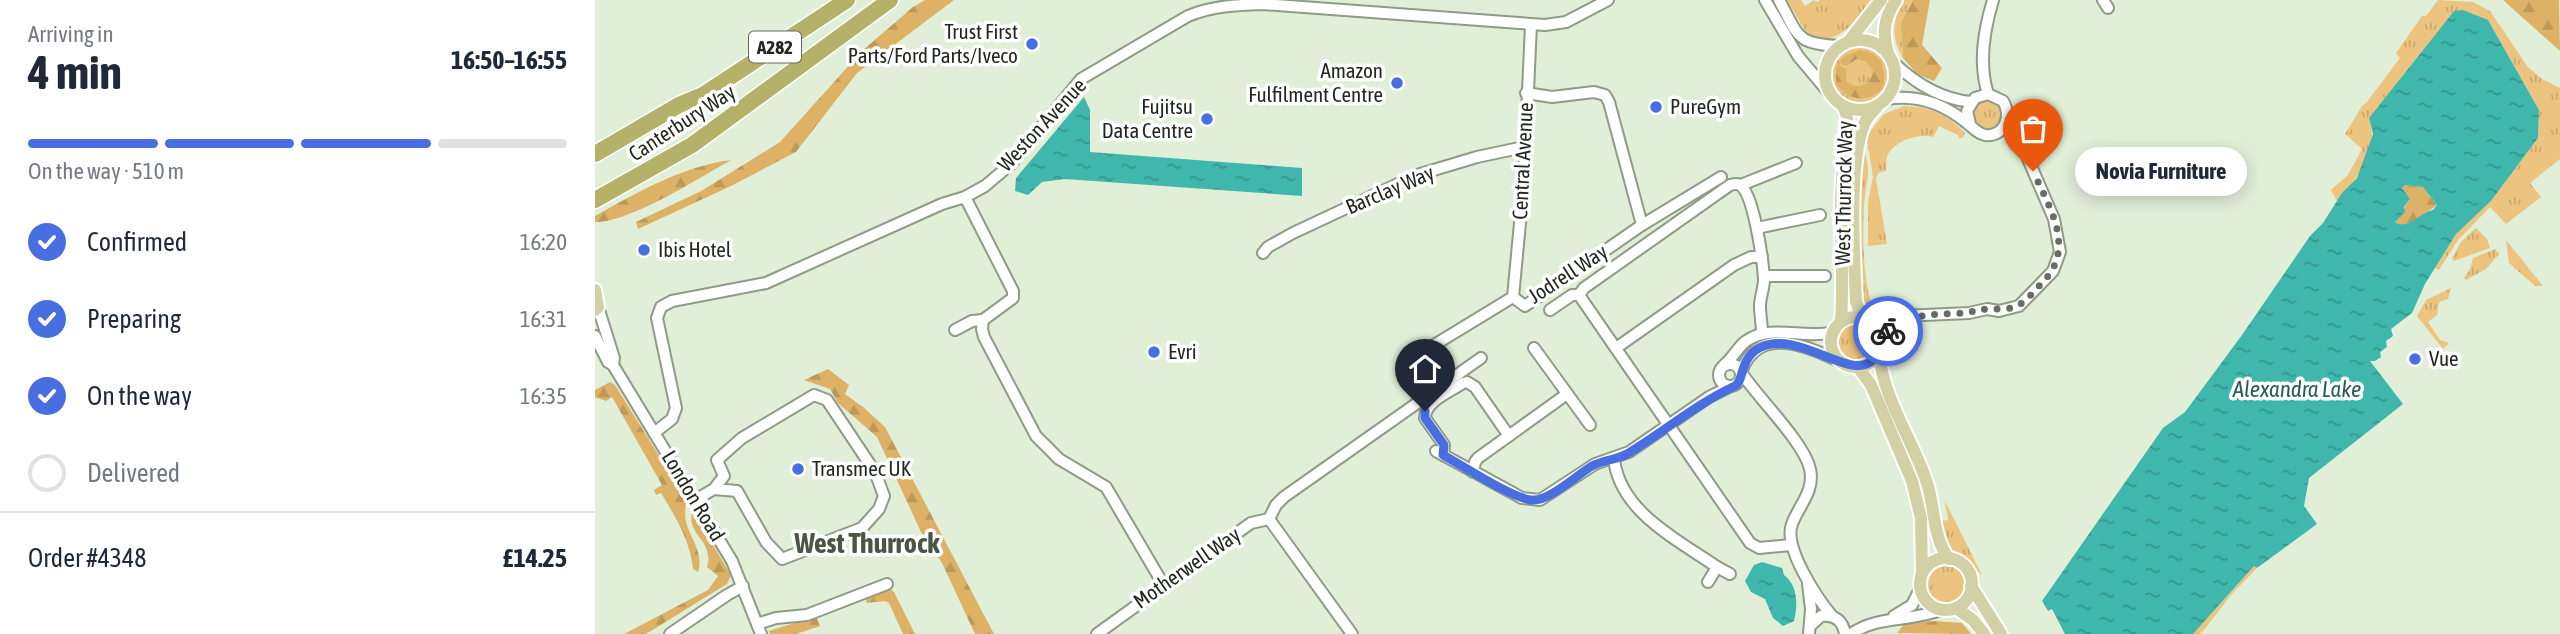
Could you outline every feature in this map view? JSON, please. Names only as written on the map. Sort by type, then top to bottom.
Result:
[{"type":"highway","name":"Canterbury Way","points":[[595,154],[703,94],[846,0]]},
{"type":"highway","name":"Canterbury Way","points":[[595,200],[692,145],[890,0]]},
{"type":"highway","name":"Canterbury Way","points":[[595,166],[684,112],[703,94]]},
{"type":"main road","points":[[1881,0],[1844,44],[1829,57],[1825,67],[1825,83],[1830,94],[1843,106],[1860,111],[1882,103],[1895,82],[1884,30],[1889,10],[1896,0]]},
{"type":"main road","points":[[1844,44],[1871,41],[1891,58]]},
{"type":"main road","name":"West Thurrock Way","points":[[1868,319],[1859,312],[1856,301],[1856,183],[1865,122],[1882,103]]},
{"type":"main road","name":"West Thurrock Way","points":[[1841,321],[1841,191],[1848,138],[1847,114],[1843,106]]},
{"type":"main road","name":"London Road","points":[[595,290],[597,309]]},
{"type":"main road","points":[[1880,346],[1872,362],[1858,367],[1843,363],[1834,353],[1831,344],[1833,332],[1841,321],[1852,317],[1868,319],[1878,329],[1885,384],[1927,485],[1940,545],[1949,559]]},
{"type":"main road","points":[[1858,367],[1871,385],[1912,481],[1921,518],[1920,589],[1927,602],[1940,610],[1957,608],[1967,599],[1971,586]]},
{"type":"main road","points":[[1922,573],[1934,561],[1949,559],[1960,563],[1966,569],[1971,586],[2001,634]]},
{"type":"main road","points":[[1957,608],[1973,620],[1984,634]]},
{"type":"street","name":"Weston Avenue","points":[[654,433],[672,419],[676,408],[657,318],[660,307],[672,301],[766,282],[942,204],[965,197],[985,186],[1011,164],[1081,79],[1157,32],[1201,10],[1228,5],[1262,4],[1531,24],[1566,22],[1608,0]]},
{"type":"street","points":[[1765,0],[1798,56],[1830,94]]},
{"type":"street","points":[[1779,0],[1797,33],[1808,42],[1814,45],[1844,44]]},
{"type":"street","points":[[1988,94],[1983,52],[1993,0]]},
{"type":"street","name":"Central Avenue","points":[[1513,297],[1524,181],[1531,24]]},
{"type":"street","points":[[1891,58],[1909,78],[1921,85],[1959,101],[1971,102]]},
{"type":"street","points":[[1526,93],[1552,97],[1599,92],[1605,95],[1642,226],[1721,177]]},
{"type":"street","points":[[1882,103],[1902,96],[1927,100],[1947,109],[1977,132],[1986,135],[1996,133],[2006,124],[2008,113],[2003,101],[1988,94],[1979,96],[1971,102],[1967,111],[1970,124]]},
{"type":"street","points":[[1868,319],[1969,313],[1987,309],[1999,311],[2018,306],[2053,271],[2060,248],[2054,219],[2014,129],[2006,124]]},
{"type":"street","name":"Barclay Way","points":[[1263,253],[1268,247],[1293,233],[1417,175],[1477,157],[1524,147]]},
{"type":"street","points":[[1579,295],[1584,288],[1731,185],[1741,186],[1796,163]]},
{"type":"street","points":[[1741,186],[1753,210],[1762,257],[1762,333]]},
{"type":"street","points":[[955,330],[972,321],[983,320],[1013,298],[1013,291],[965,197]]},
{"type":"street","points":[[1757,228],[1821,215]]},
{"type":"street","name":"Jodrell Way","points":[[1421,353],[1513,297],[1525,306],[1642,226]]},
{"type":"street","points":[[1616,348],[1734,265],[1751,257],[1762,257]]},
{"type":"street","points":[[1764,276],[1825,276]]},
{"type":"street","points":[[1550,310],[1572,295],[1579,295]]},
{"type":"street","points":[[1579,295],[1750,543],[1759,548],[1791,545]]},
{"type":"street","name":"London Road","points":[[597,309],[614,358],[613,365]]},
{"type":"street","points":[[1880,346],[1893,326],[1916,316]]},
{"type":"street","points":[[983,320],[984,337],[1036,436],[1059,459],[1106,487],[1163,584]]},
{"type":"street","points":[[1709,397],[1716,387],[1721,371],[1743,344],[1762,333],[1815,335],[1833,332]]},
{"type":"street","name":"London Road","points":[[595,336],[608,362],[613,365],[731,561],[759,629]]},
{"type":"street","points":[[1509,436],[1475,387],[1469,383],[1463,383],[1429,405],[1425,411],[1425,418],[1444,445],[1439,453],[1522,498],[1535,500],[1546,497],[1595,464],[1629,452],[1709,397],[1732,386],[1740,379],[1745,360],[1757,349],[1777,342],[1805,347],[1843,363]]},
{"type":"street","points":[[1534,348],[1590,425]]},
{"type":"street","points":[[1352,634],[1269,519],[1276,505],[1284,497],[1481,358]]},
{"type":"street","points":[[1721,371],[1736,366],[1763,398],[1810,469],[1811,484],[1791,526],[1791,545],[1845,634]]},
{"type":"street","points":[[1721,371],[1723,384],[1763,398]]},
{"type":"street","points":[[1473,472],[1475,462],[1567,394]]},
{"type":"street","points":[[695,500],[714,489],[724,476],[717,460],[742,438],[814,395],[827,400],[874,472],[884,496],[879,509],[862,528],[782,559],[766,542],[737,491],[714,489]]},
{"type":"street","points":[[1614,459],[1620,481],[1644,516],[1730,575]]},
{"type":"street","name":"Motherwell Way","points":[[1097,634],[1251,523],[1269,519]]},
{"type":"street","points":[[1708,582],[1717,567]]},
{"type":"street","points":[[1808,577],[1810,630]]},
{"type":"street","points":[[759,629],[776,618],[807,615],[887,584]]},
{"type":"street","points":[[670,634],[743,586]]},
{"type":"street","points":[[1851,634],[1884,621],[1912,605],[1920,589]]},
{"type":"street","points":[[1810,630],[1821,616],[1853,623],[1884,621],[1940,610]]},
{"type":"green space","points":[[925,0],[954,0],[857,73],[796,152],[638,229],[636,222],[701,191],[780,142],[862,51],[913,7]]},
{"type":"green space","points":[[1787,0],[1801,0],[1805,6],[1814,0],[1872,0],[1844,31],[1827,39],[1807,34]]},
{"type":"green space","points":[[1904,0],[1913,0],[1903,28],[1903,58],[1896,43],[1895,22]]},
{"type":"green space","points":[[1913,0],[1930,0],[1922,45],[1942,68],[1934,81],[1917,74],[1903,58],[1901,23]]},
{"type":"green space","points":[[2438,0],[2473,2],[2490,11],[2528,67],[2542,79],[2560,88],[2560,159],[2530,183],[2541,197],[2506,224],[2490,207],[2458,240],[2439,270],[2435,268],[2456,234],[2491,201],[2538,138],[2539,110],[2488,20],[2454,11],[2369,118],[2369,153],[2353,182],[2337,201],[2331,190],[2348,175],[2362,149],[2345,134],[2362,106],[2400,58],[2396,53],[2422,16],[2426,16]]},
{"type":"green space","points":[[2503,0],[2559,0],[2560,51]]},
{"type":"green space","points":[[1860,47],[1871,49],[1884,60],[1889,76],[1887,87],[1876,100],[1860,105],[1849,103],[1836,92],[1831,76],[1833,65],[1844,52]]},
{"type":"green space","points":[[1860,50],[1878,58],[1884,75],[1882,89],[1864,98],[1853,97],[1836,85],[1836,67],[1839,65],[1846,69],[1846,81],[1855,86],[1864,85],[1870,79],[1873,70],[1865,61],[1857,59],[1846,66],[1840,61]]},
{"type":"green space","points":[[1987,101],[1997,105],[2001,115],[1997,125],[1987,129],[1977,125],[1973,115],[1977,105]]},
{"type":"green space","points":[[1904,106],[1937,113],[1952,121],[1965,133],[1963,138],[1959,138],[1939,126],[1933,137],[1908,139],[1892,149],[1887,156],[1886,171],[1878,173],[1876,179],[1887,244],[1868,246],[1868,202],[1873,177],[1867,140],[1871,130],[1884,114]]},
{"type":"green space","points":[[1862,153],[1865,153],[1868,171],[1863,223],[1864,259],[1869,294],[1879,316],[1865,309],[1862,303],[1858,221]]},
{"type":"green space","points":[[731,160],[645,208],[595,222],[595,216],[660,182],[695,168]]},
{"type":"green space","points":[[2405,185],[2423,187],[2437,205],[2401,226],[2395,222],[2410,199],[2402,188]]},
{"type":"green space","points":[[2476,228],[2487,239],[2490,248],[2454,261],[2452,258],[2461,242]]},
{"type":"green space","points":[[2506,240],[2543,286],[2535,286],[2509,263]]},
{"type":"green space","points":[[2495,249],[2499,254],[2486,269],[2466,280],[2464,278],[2473,258]]},
{"type":"green space","points":[[2451,288],[2448,299],[2439,302],[2437,315],[2428,322],[2440,340],[2449,343],[2443,349],[2417,316],[2426,300]]},
{"type":"green space","points":[[1857,324],[1870,329],[1875,342],[1870,355],[1857,360],[1844,355],[1839,342],[1844,329]]},
{"type":"green space","points":[[828,369],[849,385],[845,394],[885,427],[994,634],[975,634],[942,563],[921,532],[877,437],[838,403],[830,389],[804,380]]},
{"type":"green space","points":[[610,382],[615,385],[686,499],[685,519],[698,553],[698,572],[693,569],[689,548],[677,520],[661,493],[656,495],[654,490],[662,485],[612,397],[606,401],[595,397],[595,390]]},
{"type":"green space","points":[[1945,501],[1982,575],[1947,544],[1943,521],[1948,520]]},
{"type":"green space","points":[[692,510],[731,575],[727,584],[646,634],[624,634],[708,590],[718,576],[707,567],[707,549],[694,530]]},
{"type":"green space","points":[[1947,566],[1961,571],[1966,585],[1961,599],[1947,604],[1933,599],[1928,585],[1933,571]]},
{"type":"green space","points":[[2254,566],[2257,568],[2231,595],[2204,630],[2200,634],[2193,634]]},
{"type":"green space","points":[[888,587],[894,592],[915,634],[903,634],[889,603],[867,603],[864,595]]},
{"type":"green space","points":[[816,616],[820,626],[796,634],[770,634],[769,631]]},
{"type":"green space","points":[[1905,623],[1962,623],[1971,634],[1897,633]]},
{"type":"water","name":"Alexandra Lake","points":[[2463,10],[2488,20],[2539,110],[2538,138],[2491,201],[2456,234],[2425,284],[2412,313],[2391,329],[2393,336],[2386,341],[2387,347],[2380,352],[2381,357],[2370,361],[2403,404],[2309,478],[2304,506],[2317,524],[2257,568],[2254,566],[2193,634],[2065,634],[2052,609],[2048,611],[2042,601],[2163,428],[2185,412],[2310,236],[2323,223],[2342,193],[2357,178],[2373,134],[2369,118],[2454,11]],"holes":[[[2405,185],[2423,187],[2437,205],[2409,223],[2395,222],[2405,212],[2404,207],[2410,199],[2402,188]]]},
{"type":"water","points":[[1084,97],[1090,110],[1090,152],[1302,168],[1302,196],[1065,179],[1042,182],[1028,195],[1015,191],[1016,178]]},
{"type":"water","points":[[1762,562],[1782,568],[1794,590],[1794,621],[1783,626],[1773,618],[1765,599],[1751,592],[1745,581],[1754,565]]},
{"type":"way so far","points":[[1888,331],[1916,316],[1969,313],[1987,309],[1999,311],[2018,306],[2053,271],[2060,252],[2058,237],[2054,219],[2033,171]]},
{"type":"place","name":"Trust First Parts/Ford Parts/Iveco","points":[[1032,44]]},
{"type":"place","name":"Amazon Fulfilment Centre","points":[[1397,83]]},
{"type":"place","name":"PureGym","points":[[1656,107]]},
{"type":"place","name":"Fujitsu Data Centre","points":[[1207,119]]},
{"type":"place","name":"Novia Furniture","points":[[2033,171]]},
{"type":"place","name":"Ibis Hotel","points":[[644,250]]},
{"type":"place","name":"Evri","points":[[1154,352]]},
{"type":"place","name":"Vue","points":[[2415,359]]},
{"type":"place","name":"Transmec UK","points":[[798,469]]},
{"type":"district","name":"West Thurrock","points":[[867,543]]},
{"type":"route","points":[[1425,411],[1425,418],[1444,445],[1443,455],[1522,498],[1539,500],[1595,464],[1623,456],[1709,397],[1736,385],[1745,360],[1757,349],[1777,342],[1791,343],[1858,367],[1876,358],[1881,340],[1888,331]]}]
